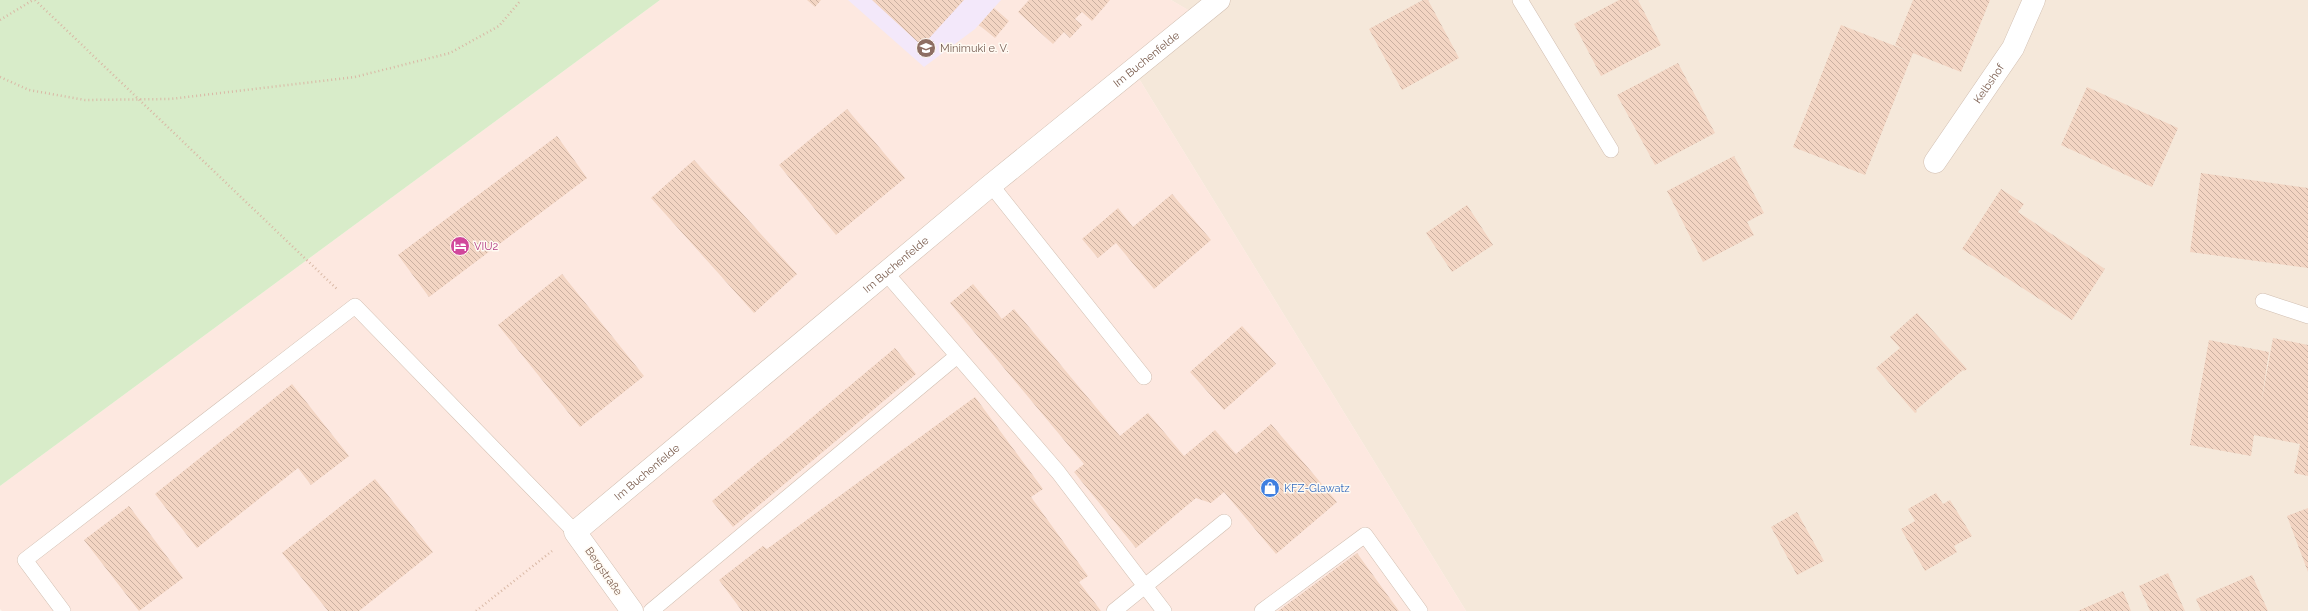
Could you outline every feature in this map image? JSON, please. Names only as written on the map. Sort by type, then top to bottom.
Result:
[{"type":"street","name":"Im Buchenfelde","points":[[576,532],[991,185],[1219,0]]},
{"type":"street","name":"Kelbshof","points":[[1935,162],[2013,48],[2034,0]]},
{"type":"street","name":"Bergstraße","points":[[576,532],[635,610]]},
{"type":"lane","points":[[1520,0],[1611,150]]},
{"type":"lane","points":[[991,185],[1144,377]]},
{"type":"lane","points":[[886,273],[1058,472],[1164,611]]},
{"type":"lane","points":[[2263,301],[2308,316]]},
{"type":"lane","points":[[64,611],[24,560],[355,306],[576,532]]},
{"type":"lane","points":[[635,610],[958,356]]},
{"type":"lane","points":[[1114,611],[1224,522]]},
{"type":"lane","points":[[1262,611],[1365,535],[1420,611]]},
{"type":"path","points":[[0,20],[34,0],[355,306]]},
{"type":"path","points":[[0,77],[29,90],[78,98],[170,99],[355,77],[450,53],[499,26],[520,0]]},
{"type":"path","points":[[476,611],[576,532]]},
{"type":"shaded area","points":[[660,0],[1171,0],[1199,16],[1133,69],[1466,611],[2,611],[0,609],[0,486]]},
{"type":"shaded area","name":"Minimuki e. V.","points":[[848,0],[1001,0],[975,29],[924,67]]},
{"type":"shaded area","points":[[1171,0],[2308,0],[2308,611],[1466,611],[1133,69],[1198,16]]},
{"type":"green space","points":[[0,0],[660,0],[0,486]]},
{"type":"building","points":[[807,0],[821,0],[815,7]]},
{"type":"building","points":[[872,0],[964,0],[922,46]]},
{"type":"building","points":[[1029,0],[1110,0],[1092,21],[1082,12],[1075,19],[1082,25],[1070,38],[1064,32],[1053,44],[1018,12]]},
{"type":"building","points":[[1423,0],[1428,0],[1459,58],[1402,90],[1369,29]]},
{"type":"building","points":[[1619,0],[1638,0],[1661,45],[1601,76],[1574,24]]},
{"type":"building","points":[[1913,0],[1990,0],[1961,72],[1913,53],[1865,175],[1793,147],[1841,25],[1908,51],[1895,45]]},
{"type":"building","points":[[994,8],[1009,21],[995,38],[979,25]]},
{"type":"building","points":[[1678,63],[1715,133],[1655,165],[1617,95]]},
{"type":"building","points":[[2087,87],[2178,128],[2152,187],[2061,145]]},
{"type":"building","points":[[847,109],[905,178],[836,235],[779,165]]},
{"type":"building","points":[[557,136],[587,178],[429,297],[398,255]]},
{"type":"building","points":[[1734,156],[1764,213],[1747,222],[1754,235],[1703,262],[1667,191]]},
{"type":"building","points":[[694,160],[797,274],[754,313],[651,198]]},
{"type":"building","points":[[2201,173],[2308,188],[2308,268],[2190,252]]},
{"type":"building","points":[[2001,189],[2024,204],[2018,212],[2105,269],[2072,320],[1962,249]]},
{"type":"building","points":[[1172,194],[1211,240],[1154,289],[1116,243],[1098,258],[1082,239],[1118,208],[1133,227]]},
{"type":"building","points":[[1467,205],[1493,245],[1452,272],[1426,233]]},
{"type":"building","points":[[562,274],[644,376],[580,427],[498,325]]},
{"type":"building","points":[[973,284],[1002,319],[1014,309],[1120,436],[1148,413],[1184,456],[1215,430],[1236,454],[1271,424],[1337,502],[1276,554],[1224,492],[1211,503],[1196,498],[1136,548],[1074,472],[1084,464],[950,303]]},
{"type":"building","points":[[1917,313],[1967,369],[1964,371],[1963,370],[1916,410],[1917,412],[1915,413],[1876,368],[1900,348],[1890,337]]},
{"type":"building","points":[[1242,326],[1276,364],[1224,410],[1190,372]]},
{"type":"building","points":[[2273,338],[2308,345],[2308,476],[2294,473],[2300,444],[2254,435],[2251,456],[2190,445],[2209,340],[2269,352],[2261,404]]},
{"type":"building","points":[[895,348],[916,374],[733,527],[712,501]]},
{"type":"building","points":[[292,384],[349,456],[311,485],[298,468],[197,548],[155,494]]},
{"type":"building","points":[[975,397],[1043,489],[1031,497],[1088,576],[1079,582],[1101,611],[742,611],[719,580],[763,546],[767,549]]},
{"type":"building","points":[[375,479],[433,552],[359,611],[328,611],[282,553]]},
{"type":"building","points":[[1936,493],[1943,504],[1950,500],[1972,536],[1954,546],[1957,552],[1925,571],[1901,529],[1915,521],[1908,509]]},
{"type":"building","points":[[129,506],[183,578],[139,611],[84,540]]},
{"type":"building","points":[[2308,508],[2308,572],[2287,516]]},
{"type":"building","points":[[1797,512],[1824,561],[1797,575],[1771,527]]},
{"type":"building","points":[[1357,553],[1399,611],[1278,611]]},
{"type":"building","points":[[2168,573],[2185,611],[2150,611],[2139,586]]},
{"type":"building","points":[[2252,575],[2268,611],[2201,611],[2196,599]]},
{"type":"building","points":[[2123,591],[2131,611],[2078,611]]},
{"type":"place","name":"Minimuki e. V.","points":[[926,48]]},
{"type":"place","name":"VIU2","points":[[460,246]]},
{"type":"place","name":"KFZ-Glawatz","points":[[1270,488]]}]
